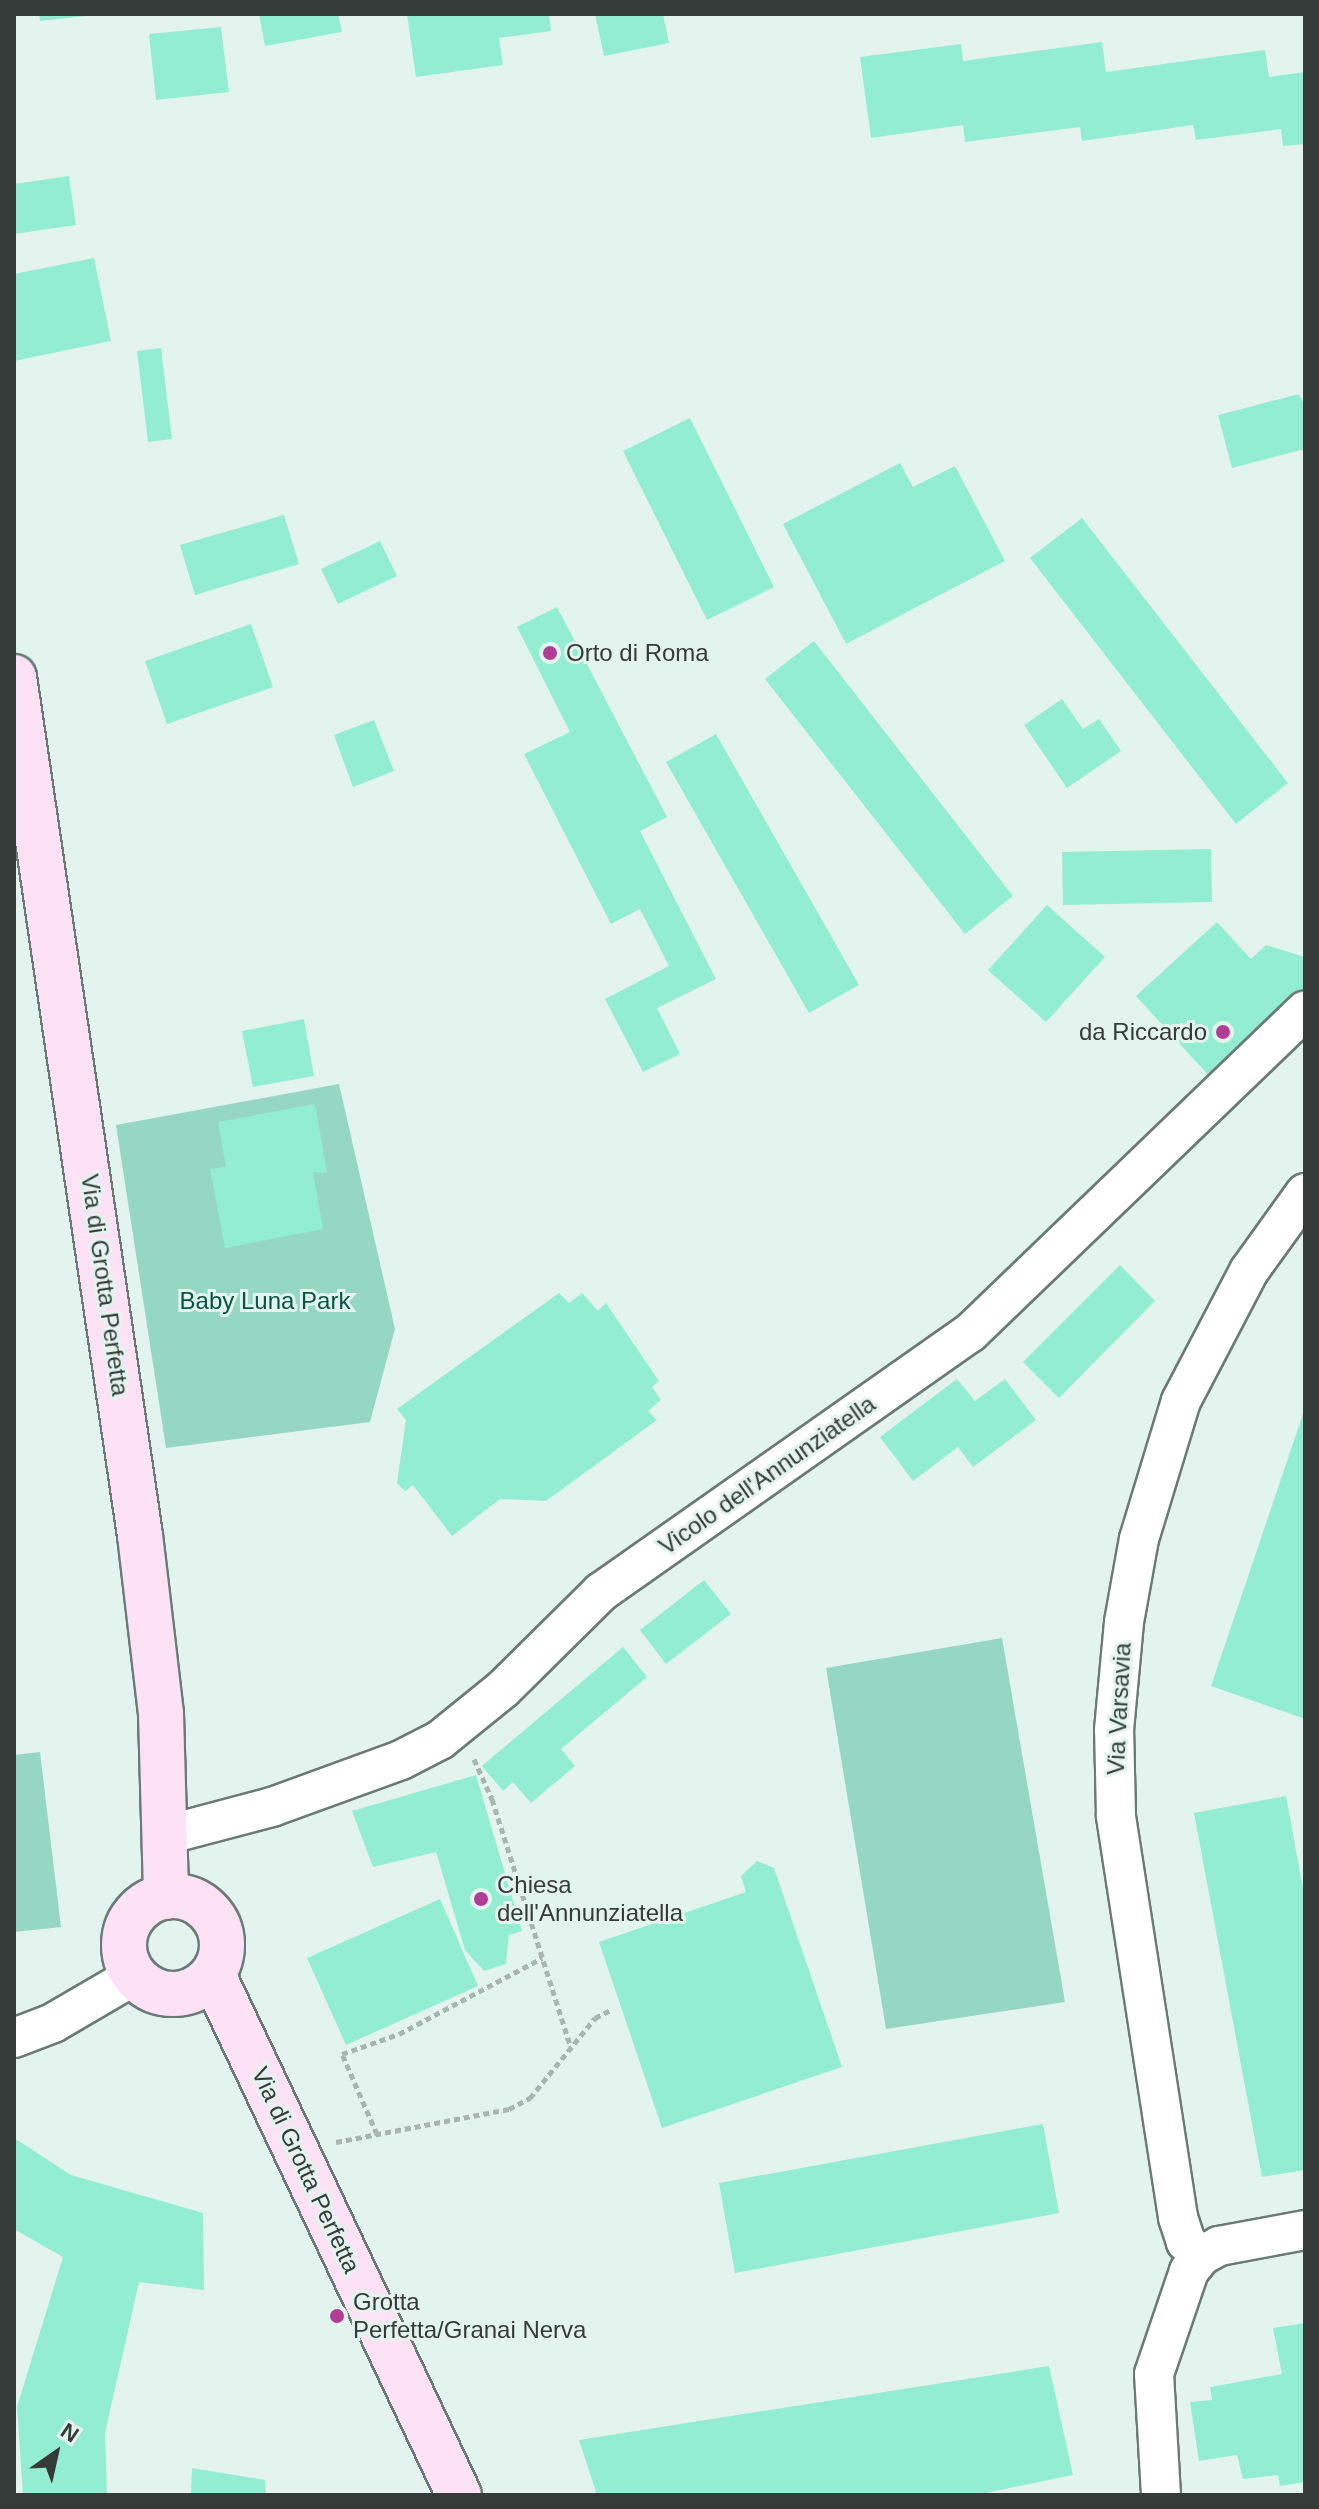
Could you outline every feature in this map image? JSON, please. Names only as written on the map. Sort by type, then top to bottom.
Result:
[{"type":"street","name":"Via di Grotta Perfetta","points":[[14,677],[140,1535],[158,1683],[166,1897]]},
{"type":"street","name":"Vicolo dell'Annunziatella","points":[[166,1835],[323,1789],[401,1760],[458,1726],[601,1592],[970,1333],[1305,1011]]},
{"type":"street","name":"Via Varsavia","points":[[1201,2256],[1186,2242],[1178,2217],[1116,1815],[1114,1730],[1124,1622],[1139,1539],[1181,1401],[1236,1292],[1305,1193]]},
{"type":"street","points":[[166,1897],[190,1899],[218,1925],[222,1949],[213,1975],[178,1994],[155,1991],[135,1975],[126,1956],[125,1933],[144,1906],[166,1897]]},
{"type":"street","points":[[14,2038],[53,2023],[135,1975]]},
{"type":"street","name":"Via di Grotta Perfetta","points":[[213,1975],[459,2495]]},
{"type":"street","points":[[1161,2495],[1154,2374],[1179,2293],[1201,2256],[1219,2246],[1305,2230]]},
{"type":"path","points":[[458,1726],[492,1799],[570,2046]]},
{"type":"path","points":[[377,2134],[342,2054],[399,2034],[542,1958]]},
{"type":"path","points":[[296,2149],[509,2109],[530,2098],[595,2018],[611,2010]]},
{"type":"green space","name":"Baby Luna Park","points":[[339,1084],[395,1329],[370,1422],[166,1448],[116,1125]]},
{"type":"green space","points":[[1002,1638],[1065,2002],[886,2029],[826,1668]]},
{"type":"green space","points":[[40,1752],[61,1927],[14,1932],[14,1755]]},
{"type":"building","points":[[39,14],[86,14],[86,16],[40,21]]},
{"type":"building","points":[[259,14],[338,14],[342,32],[265,46]]},
{"type":"building","points":[[407,14],[549,14],[551,31],[499,38],[503,65],[416,77]]},
{"type":"building","points":[[595,14],[663,14],[669,43],[604,56]]},
{"type":"building","points":[[221,27],[229,92],[156,100],[149,34]]},
{"type":"building","points":[[1102,42],[1106,72],[1265,50],[1269,77],[1305,72],[1305,144],[1283,146],[1281,129],[1196,140],[1193,125],[1082,141],[1080,127],[965,142],[963,125],[871,138],[860,57],[961,44],[963,61]]},
{"type":"building","points":[[69,176],[76,225],[14,234],[14,184]]},
{"type":"building","points":[[94,258],[111,341],[14,361],[14,274]]},
{"type":"building","points":[[161,348],[172,439],[148,442],[137,351]]},
{"type":"building","points":[[1299,394],[1305,406],[1305,449],[1232,468],[1218,415]]},
{"type":"building","points":[[690,418],[774,587],[707,620],[623,451]]},
{"type":"building","points":[[900,463],[913,487],[955,466],[1005,561],[846,644],[783,524]]},
{"type":"building","points":[[284,515],[299,564],[195,595],[180,545]]},
{"type":"building","points":[[1082,518],[1288,783],[1236,824],[1030,558]]},
{"type":"building","points":[[380,541],[397,576],[338,604],[321,569]]},
{"type":"building","points":[[557,607],[667,817],[640,831],[716,979],[657,1008],[680,1054],[643,1072],[605,999],[669,966],[640,909],[611,924],[524,754],[570,732],[517,627]]},
{"type":"building","points":[[251,624],[273,687],[167,724],[145,661]]},
{"type":"building","points":[[814,641],[1013,896],[965,934],[765,679]]},
{"type":"building","points":[[1062,699],[1083,729],[1099,719],[1121,751],[1067,788],[1024,725]]},
{"type":"building","points":[[374,720],[394,771],[353,787],[334,735]]},
{"type":"building","points":[[716,734],[859,985],[809,1013],[666,762]]},
{"type":"building","points":[[1211,849],[1212,902],[1063,905],[1062,852]]},
{"type":"building","points":[[1047,905],[1105,957],[1046,1022],[988,970]]},
{"type":"building","points":[[1217,922],[1251,959],[1266,945],[1305,957],[1305,994],[1212,1079],[1136,996]]},
{"type":"building","points":[[304,1019],[314,1076],[253,1087],[242,1031]]},
{"type":"building","points":[[315,1104],[327,1173],[313,1172],[323,1229],[225,1248],[210,1169],[226,1167],[218,1122]]},
{"type":"building","points":[[1120,1265],[1155,1301],[1059,1398],[1023,1362]]},
{"type":"building","points":[[559,1293],[569,1303],[582,1293],[598,1311],[606,1303],[659,1381],[652,1387],[661,1400],[648,1411],[657,1420],[546,1501],[500,1499],[452,1536],[413,1485],[405,1491],[397,1483],[406,1420],[397,1409]]},
{"type":"building","points":[[957,1379],[975,1401],[1005,1379],[1036,1420],[973,1467],[958,1447],[913,1481],[880,1437]]},
{"type":"building","points":[[1305,1411],[1305,1719],[1211,1686]]},
{"type":"building","points":[[704,1580],[731,1614],[666,1664],[640,1630]]},
{"type":"building","points":[[623,1647],[647,1677],[561,1749],[575,1766],[531,1803],[513,1782],[503,1791],[482,1766]]},
{"type":"building","name":"Chiesa dell'Annunziatella","points":[[476,1775],[522,1931],[509,1935],[506,1964],[484,1971],[465,1950],[436,1852],[373,1867],[352,1811]]},
{"type":"building","points":[[1286,1796],[1305,1899],[1305,2170],[1262,2177],[1194,1813]]},
{"type":"building","points":[[757,1861],[774,1868],[842,2067],[662,2128],[599,1942],[746,1892],[741,1876]]},
{"type":"building","points":[[440,1899],[478,1986],[346,2045],[307,1958]]},
{"type":"building","points":[[1043,2124],[1059,2213],[735,2273],[719,2183]]},
{"type":"building","points":[[14,2138],[71,2175],[203,2213],[204,2290],[139,2282],[105,2433],[107,2495],[23,2495],[17,2407],[63,2257],[14,2229]]},
{"type":"building","points":[[1305,2323],[1305,2482],[1280,2486],[1278,2475],[1243,2479],[1237,2455],[1199,2461],[1190,2402],[1212,2400],[1210,2387],[1282,2374],[1273,2328]]},
{"type":"building","points":[[1049,2366],[1073,2475],[976,2495],[597,2495],[579,2440]]},
{"type":"building","points":[[192,2468],[265,2480],[266,2495],[191,2495]]},
{"type":"place","name":"Orto di Roma","points":[[550,653]]},
{"type":"place","name":"da Riccardo","points":[[1223,1032]]},
{"type":"place","name":"Chiesa dell'Annunziatella","points":[[481,1899]]},
{"type":"place","name":"Grotta Perfetta/Granai Nerva","points":[[337,2316]]}]
